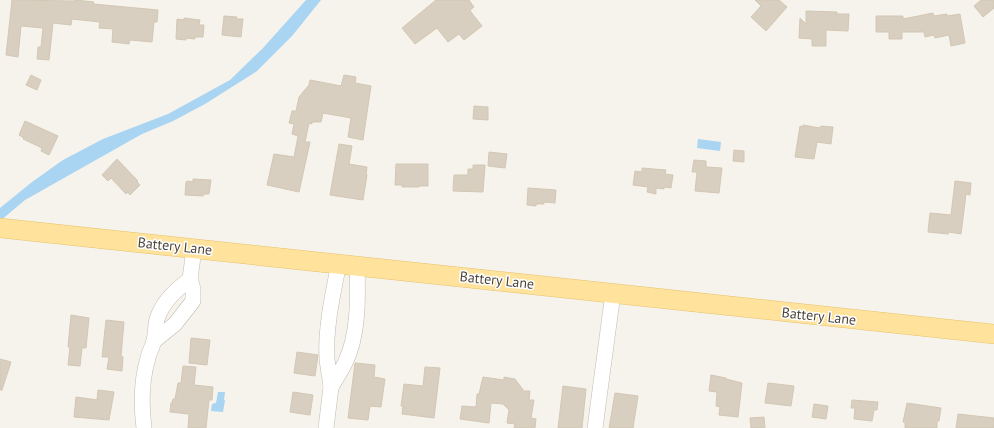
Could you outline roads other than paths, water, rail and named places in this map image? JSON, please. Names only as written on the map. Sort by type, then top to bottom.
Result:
[{"type":"main road","name":"Battery Lane","points":[[3,228],[994,334]]},
{"type":"street","points":[[154,341],[175,324],[191,305],[193,289],[190,279],[194,249]]},
{"type":"street","points":[[331,387],[345,363],[352,344],[357,304],[348,264]]},
{"type":"street","points":[[326,428],[331,387],[327,359],[329,328],[348,264]]},
{"type":"street","points":[[144,428],[142,402],[143,383],[148,357],[154,341],[157,319],[162,308],[176,289],[190,279]]},
{"type":"street","points":[[595,428],[613,293]]},
{"type":"water","points":[[306,0],[321,0],[292,36],[257,71],[205,104],[173,121],[142,134],[25,200],[0,221],[0,208],[32,182],[63,160],[103,139],[168,114],[230,80],[263,48]]},
{"type":"water","points":[[698,139],[721,142],[720,151],[697,148]]},
{"type":"water","points":[[218,392],[225,392],[223,412],[211,411],[212,404],[216,403]]}]
